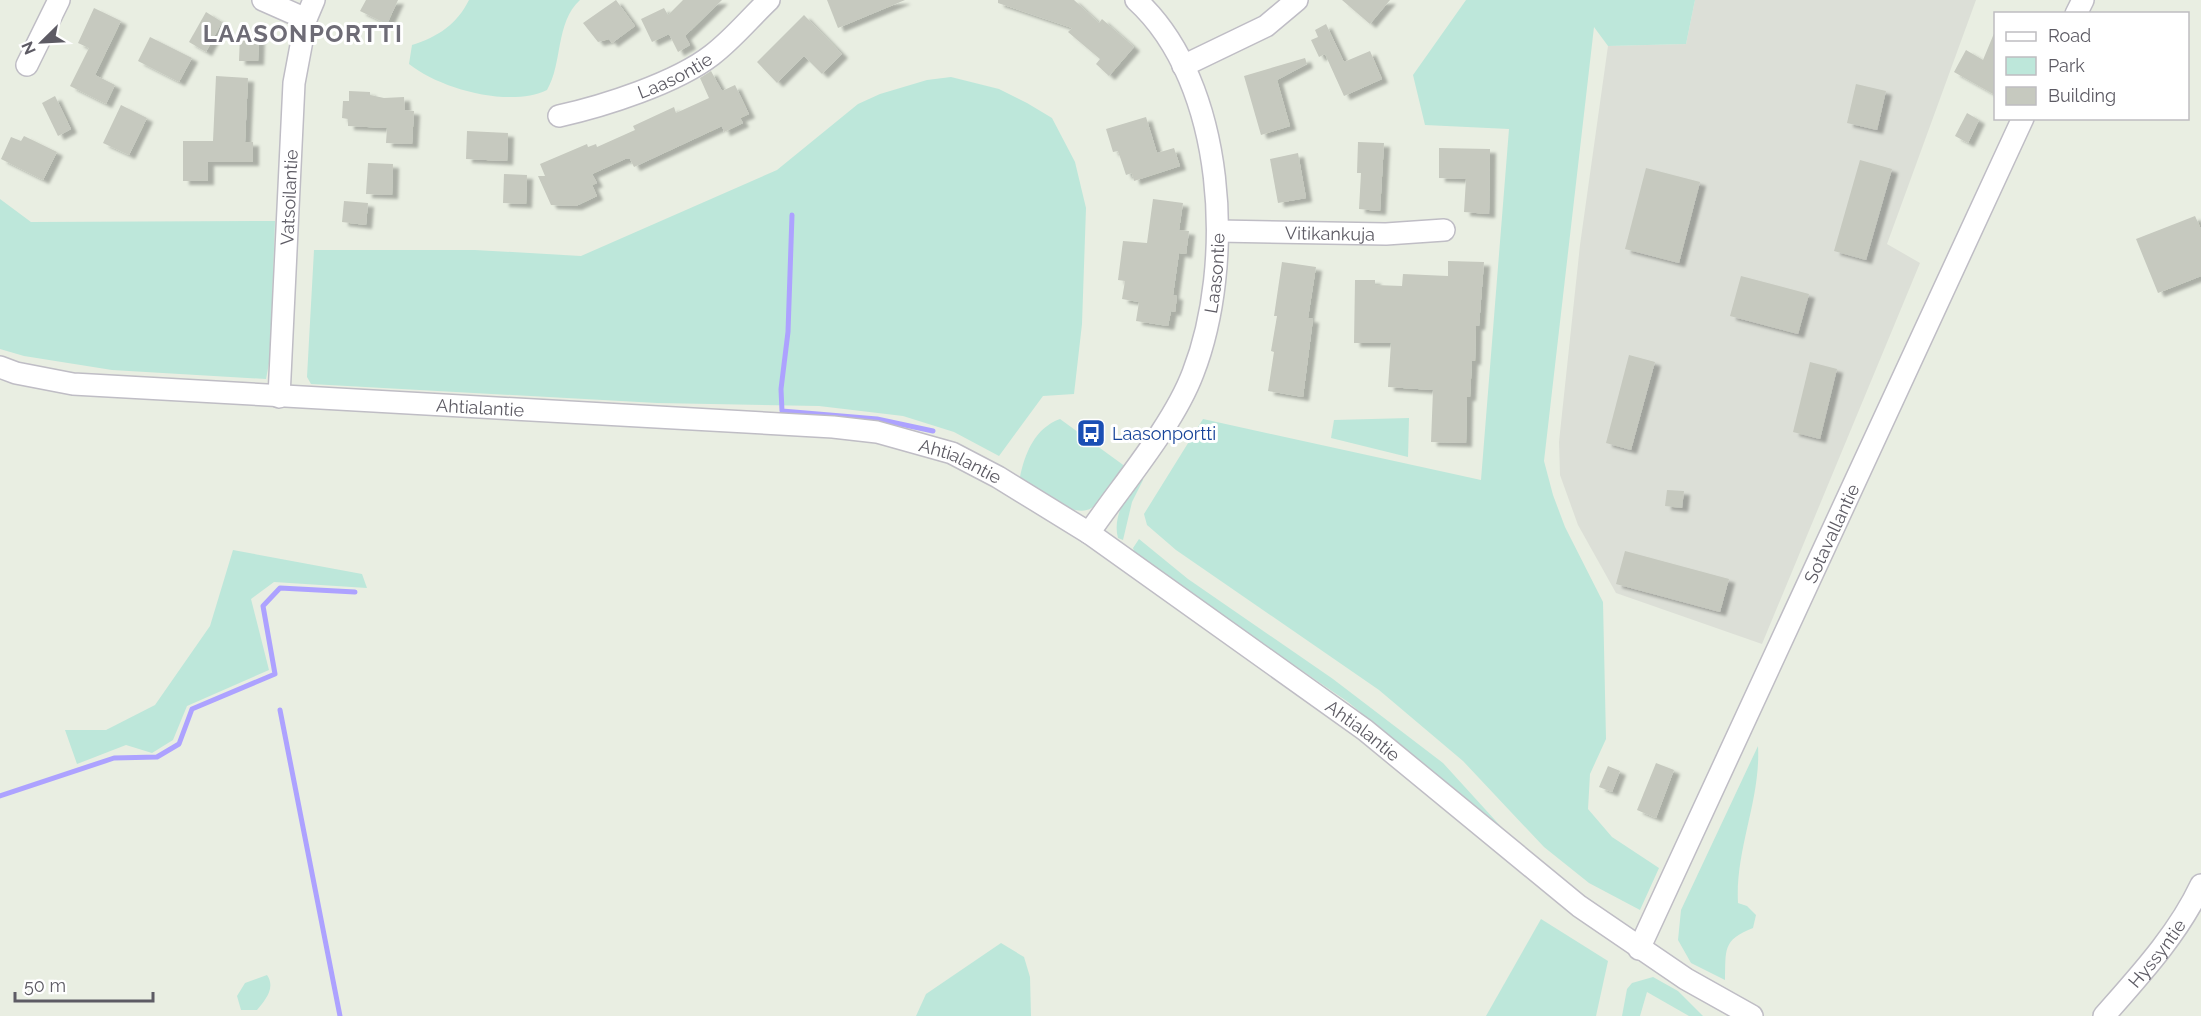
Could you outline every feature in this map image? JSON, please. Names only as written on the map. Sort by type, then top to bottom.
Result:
[{"type":"street","points":[[27,65],[59,0]]},
{"type":"street","points":[[264,0],[310,10]]},
{"type":"street","name":"Laasontie","points":[[560,116],[603,106],[696,66],[715,53],[769,0]]},
{"type":"street","name":"Laasontie","points":[[1089,533],[1159,434],[1192,375],[1203,342],[1210,307],[1218,231],[1211,151],[1203,116],[1183,66],[1155,21],[1136,0]]},
{"type":"street","points":[[1183,66],[1266,26],[1297,0]]},
{"type":"street","name":"Vatsoilantie","points":[[279,398],[290,135],[297,57],[310,10]]},
{"type":"street","name":"Sotavallantie","points":[[1639,949],[2022,120]]},
{"type":"street","name":"Vitikankuja","points":[[1218,231],[1397,234],[1444,230]]},
{"type":"street","name":"Ahtialantie","points":[[0,367],[16,373],[73,384],[279,398],[833,427],[877,432],[952,453],[998,477],[1089,533],[1365,730],[1542,878],[1639,949],[1686,979],[1752,1016]]},
{"type":"street","name":"Hyssyntie","points":[[2104,1016],[2146,968],[2190,909],[2201,885]]},
{"type":"shaded area","points":[[1695,0],[1976,0],[1887,244],[1920,263],[1762,644],[1616,593],[1578,525],[1560,475],[1559,442],[1580,245],[1608,46],[1686,44]]},
{"type":"green space","points":[[469,0],[580,0],[572,9],[567,20],[547,90],[514,97],[476,93],[438,81],[409,64],[412,45],[438,34],[453,23]]},
{"type":"green space","points":[[1466,0],[1695,0],[1686,44],[1608,46],[1594,27],[1544,461],[1565,527],[1603,602],[1606,739],[1590,774],[1588,809],[1612,837],[1659,868],[1640,910],[1589,883],[1544,847],[1463,761],[1379,690],[1176,550],[1147,525],[1144,514],[1203,419],[1481,480],[1509,129],[1425,125],[1413,75]]},
{"type":"green space","points":[[951,77],[999,89],[1052,118],[1075,162],[1086,208],[1082,324],[1074,394],[1043,396],[999,456],[954,432],[903,416],[819,406],[657,403],[311,384],[307,377],[314,250],[475,250],[581,256],[777,170],[858,104],[880,94],[927,80]]},
{"type":"green space","points":[[0,199],[31,222],[275,221],[270,358],[266,379],[112,370],[24,356],[0,349]]},
{"type":"green space","points":[[1409,418],[1408,457],[1331,438],[1334,420]]},
{"type":"green space","points":[[1060,419],[1126,467],[1102,498],[1093,507],[1085,510],[1076,510],[1056,502],[1020,477],[1032,442],[1044,428]]},
{"type":"green space","points":[[1141,477],[1143,480],[1132,502],[1123,540],[1118,538],[1119,513],[1126,498]]},
{"type":"green space","points":[[1139,539],[1188,579],[1333,679],[1443,763],[1515,842],[1512,842],[1461,796],[1348,702],[1136,557],[1133,548]]},
{"type":"green space","points":[[233,550],[362,574],[367,588],[274,582],[251,599],[269,670],[187,706],[173,740],[152,753],[126,745],[77,764],[65,730],[106,730],[155,705],[210,626]]},
{"type":"green space","points":[[1758,746],[1756,785],[1738,883],[1738,903],[1747,906],[1756,915],[1753,928],[1736,937],[1728,947],[1725,980],[1691,963],[1678,940],[1681,910]]},
{"type":"green space","points":[[1541,919],[1608,961],[1596,1016],[1486,1016]]},
{"type":"green space","points":[[1001,943],[1024,957],[1030,977],[1031,1016],[916,1016],[926,994]]},
{"type":"green space","points":[[267,975],[270,989],[263,1002],[257,1010],[241,1010],[237,996],[245,983]]},
{"type":"green space","points":[[1653,977],[1678,991],[1703,1016],[1689,1016],[1647,992],[1640,1016],[1622,1016],[1627,989],[1632,983]]},
{"type":"building","points":[[366,0],[398,0],[387,24],[360,11]]},
{"type":"building","points":[[616,0],[635,26],[612,43],[609,39],[598,42],[583,23]]},
{"type":"building","points":[[683,0],[722,0],[685,36],[690,45],[678,52],[669,34],[652,42],[641,19],[664,8],[668,15]]},
{"type":"building","points":[[827,0],[905,0],[838,28]]},
{"type":"building","points":[[998,0],[1074,0],[1099,23],[1102,19],[1134,47],[1109,76],[1096,64],[1100,59],[1068,32],[1072,28],[998,3]]},
{"type":"building","points":[[1342,0],[1390,0],[1370,24]]},
{"type":"building","points":[[94,8],[121,21],[95,75],[115,85],[106,104],[70,86],[89,48],[78,43]]},
{"type":"building","points":[[206,12],[222,22],[206,52],[189,42]]},
{"type":"building","points":[[804,15],[842,54],[822,74],[804,56],[777,83],[757,62]]},
{"type":"building","points":[[1326,24],[1344,62],[1370,51],[1382,79],[1344,96],[1325,54],[1319,57],[1311,40],[1318,37],[1315,30]]},
{"type":"building","points":[[1994,33],[1994,94],[1954,72],[1966,50],[1983,60]]},
{"type":"building","points":[[240,35],[259,35],[258,61],[239,61]]},
{"type":"building","points":[[150,37],[192,58],[179,82],[138,61]]},
{"type":"building","points":[[1305,58],[1307,64],[1277,80],[1290,126],[1261,135],[1244,76]]},
{"type":"building","points":[[711,71],[722,91],[735,85],[749,114],[740,118],[743,123],[724,132],[722,126],[634,167],[630,159],[625,159],[592,174],[597,183],[592,185],[597,196],[576,206],[551,205],[538,176],[545,176],[540,164],[587,144],[588,147],[596,144],[597,147],[635,130],[633,126],[674,107],[676,113],[709,98],[700,78]]},
{"type":"building","points":[[216,76],[248,78],[245,142],[253,142],[253,162],[208,162],[208,181],[183,181],[183,141],[213,141]]},
{"type":"building","points":[[1856,84],[1886,91],[1877,130],[1847,123]]},
{"type":"building","points":[[349,91],[370,92],[370,95],[384,98],[404,97],[405,110],[414,111],[412,144],[386,143],[387,128],[348,126],[348,119],[342,118],[343,101],[349,101]]},
{"type":"building","points":[[55,96],[71,129],[58,136],[42,103]]},
{"type":"building","points":[[121,105],[147,118],[129,155],[103,143]]},
{"type":"building","points":[[1967,113],[1979,120],[1968,143],[1955,136]]},
{"type":"building","points":[[1146,117],[1157,153],[1174,148],[1180,166],[1134,181],[1132,173],[1126,175],[1118,151],[1113,152],[1106,129]]},
{"type":"building","points":[[467,131],[508,133],[507,161],[466,159]]},
{"type":"building","points":[[24,136],[57,152],[43,180],[1,159],[11,137],[21,141]]},
{"type":"building","points":[[1358,142],[1384,143],[1380,211],[1359,209],[1361,173],[1357,173]]},
{"type":"building","points":[[1439,148],[1490,149],[1489,214],[1464,212],[1466,179],[1439,178]]},
{"type":"building","points":[[1298,153],[1306,198],[1278,203],[1270,159]]},
{"type":"building","points":[[1860,160],[1892,169],[1866,260],[1834,251]]},
{"type":"building","points":[[368,163],[393,164],[392,195],[366,194]]},
{"type":"building","points":[[1646,168],[1700,182],[1679,263],[1625,249]]},
{"type":"building","points":[[504,174],[527,175],[526,204],[503,203]]},
{"type":"building","points":[[1153,199],[1183,203],[1179,230],[1189,231],[1186,254],[1179,253],[1173,295],[1177,296],[1175,312],[1171,311],[1168,326],[1136,321],[1139,302],[1122,299],[1125,281],[1118,280],[1123,241],[1147,243]]},
{"type":"building","points":[[344,201],[368,203],[366,225],[342,222]]},
{"type":"building","points":[[2195,216],[2201,229],[2201,276],[2158,293],[2136,239]]},
{"type":"building","points":[[1448,261],[1484,262],[1479,326],[1476,326],[1475,361],[1472,361],[1470,397],[1467,397],[1466,443],[1431,442],[1433,390],[1388,387],[1391,343],[1354,343],[1355,280],[1375,280],[1375,285],[1402,286],[1403,274],[1448,276]]},
{"type":"building","points":[[1282,262],[1316,267],[1308,318],[1313,319],[1303,397],[1268,391],[1277,316],[1274,316]]},
{"type":"building","points":[[1741,276],[1809,294],[1798,334],[1730,316]]},
{"type":"building","points":[[1629,355],[1655,362],[1631,450],[1606,443]]},
{"type":"building","points":[[1810,362],[1837,369],[1820,439],[1793,432]]},
{"type":"building","points":[[1667,490],[1684,491],[1682,508],[1665,506]]},
{"type":"building","points":[[1625,551],[1729,579],[1720,612],[1616,584]]},
{"type":"building","points":[[1656,763],[1674,770],[1656,818],[1637,810]]},
{"type":"building","points":[[1608,766],[1620,771],[1612,792],[1599,787]]},
{"type":"waterway","points":[[792,215],[788,332],[781,389],[782,411],[877,419],[933,431]]},
{"type":"waterway","points":[[0,796],[114,758],[157,757],[179,744],[192,709],[275,674],[263,606],[280,588],[355,592]]},
{"type":"waterway","points":[[280,710],[340,1016]]},
{"type":"place","name":"Laasonportti","points":[[1091,433]]},
{"type":"district","name":"LAASONPORTTI","points":[[303,33]]}]
